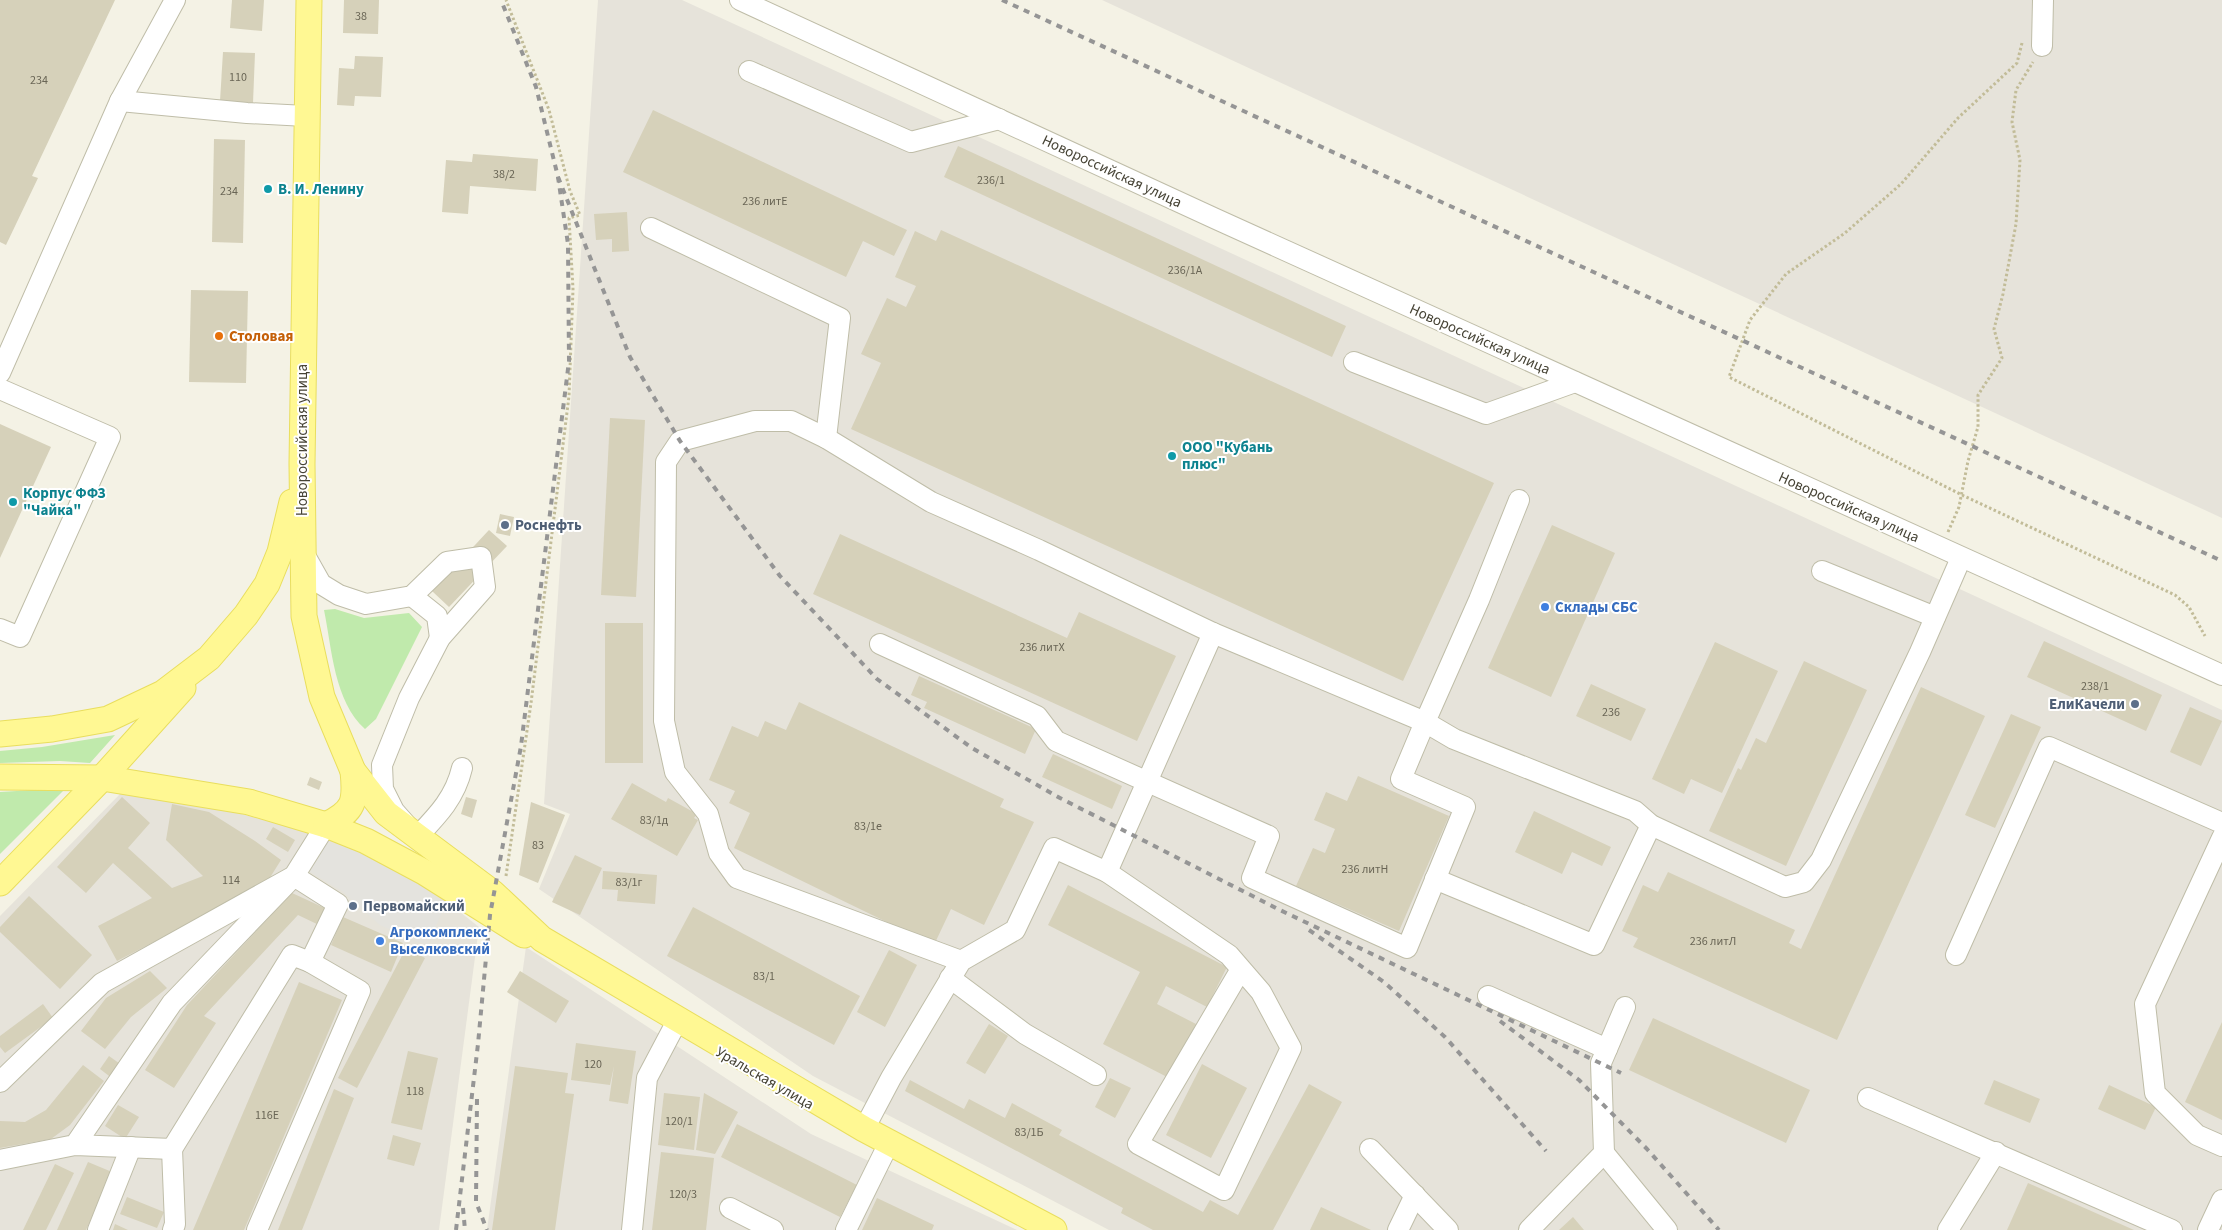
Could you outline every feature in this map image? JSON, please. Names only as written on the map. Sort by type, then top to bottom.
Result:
[{"type":"main road","name":"Новороссийская улица","points":[[309,0],[302,464],[304,616],[322,697],[353,771]]},
{"type":"main road","points":[[0,883],[102,778],[246,615],[267,584],[280,552],[302,464]]},
{"type":"main road","points":[[0,734],[52,729],[108,719],[163,693],[209,658]]},
{"type":"main road","points":[[326,825],[343,817],[355,798],[353,771]]},
{"type":"main road","points":[[353,771],[386,813],[417,837],[496,908]]},
{"type":"main road","points":[[0,778],[102,778],[249,802],[326,825],[366,842],[496,908]]},
{"type":"main road","name":"Уральская улица","points":[[496,908],[542,939],[676,1022],[887,1147],[1046,1230]]},
{"type":"main road","name":"Уральская улица","points":[[496,908],[676,1022],[864,1129],[1054,1230]]},
{"type":"street","points":[[0,373],[120,101],[175,0]]},
{"type":"street","name":"Новороссийская улица","points":[[740,0],[2222,676]]},
{"type":"street","points":[[2042,46],[2043,0]]},
{"type":"street","points":[[749,71],[912,142],[999,119]]},
{"type":"street","points":[[120,101],[247,113],[306,116]]},
{"type":"street","points":[[651,228],[840,318],[826,438]]},
{"type":"street","points":[[1354,362],[1486,414],[1575,382]]},
{"type":"street","points":[[0,389],[110,437],[20,638],[0,629]]},
{"type":"street","points":[[1096,1075],[1024,1034],[956,970],[737,878],[719,853],[708,814],[675,772],[664,721],[666,462],[680,441],[755,421],[791,422],[826,438],[931,502],[1039,550],[1213,633],[1426,722],[1454,738],[1635,811],[1651,825],[1785,887],[1804,882],[1820,860],[1961,558]]},
{"type":"street","points":[[880,644],[1037,716],[1056,741],[1146,783],[1269,836],[1252,878],[1407,948],[1465,807],[1401,779],[1479,600],[1520,500]]},
{"type":"street","points":[[302,551],[321,584],[339,595],[366,604],[412,596],[447,562],[481,557],[485,587],[440,638],[408,698],[382,765],[383,789],[394,811],[417,837],[448,802],[458,787],[462,768]]},
{"type":"street","points":[[1822,571],[1935,617]]},
{"type":"street","points":[[412,596],[437,616],[440,638]]},
{"type":"street","points":[[1107,872],[1213,633]]},
{"type":"street","points":[[1956,956],[2049,747],[2222,823]]},
{"type":"street","points":[[75,1144],[172,1003],[294,876],[326,825]]},
{"type":"street","points":[[1435,879],[1594,945],[1651,825]]},
{"type":"street","points":[[2222,838],[2145,1004],[2155,1093],[2198,1135],[2222,1146]]},
{"type":"street","points":[[864,1129],[891,1078],[956,970],[1015,930],[1054,848],[1107,872],[1229,956],[1261,992],[1291,1048],[1224,1190],[1138,1144],[1241,970]]},
{"type":"street","points":[[294,876],[338,904],[310,962]]},
{"type":"street","points":[[0,1082],[102,982],[294,876]]},
{"type":"street","points":[[173,1230],[175,1224],[172,1148],[292,954],[310,962],[360,991],[257,1230]]},
{"type":"street","points":[[1488,996],[1607,1050]]},
{"type":"street","points":[[1625,1008],[1601,1064],[1604,1153],[1667,1230]]},
{"type":"street","points":[[632,1230],[647,1078],[676,1022]]},
{"type":"street","points":[[1868,1098],[2172,1230]]},
{"type":"street","points":[[0,1160],[75,1144],[172,1148]]},
{"type":"street","points":[[98,1230],[130,1147]]},
{"type":"street","points":[[846,1230],[887,1147]]},
{"type":"street","points":[[1370,1149],[1448,1230]]},
{"type":"street","points":[[1948,1230],[1996,1152]]},
{"type":"street","points":[[1529,1230],[1604,1153]]},
{"type":"street","points":[[1398,1230],[1415,1195]]},
{"type":"street","points":[[2208,1230],[2222,1200]]},
{"type":"street","points":[[730,1208],[773,1230]]},
{"type":"path","points":[[496,908],[531,703],[568,396],[573,289],[569,218],[580,215],[570,191],[548,110],[506,0]]},
{"type":"path","points":[[2024,36],[2017,63],[1958,118],[1901,184],[1845,233],[1786,274],[1750,320],[1729,377],[1962,495],[2175,595],[2189,607],[2205,636]]},
{"type":"path","points":[[1940,548],[1959,507],[1962,495],[1968,461],[1978,427],[1978,395],[2002,358],[1994,329],[2003,294],[2016,224],[2020,160],[2012,122],[2016,90],[2042,46]]},
{"type":"shaded area","points":[[598,0],[682,0],[2222,710],[2222,1230],[1109,1230],[813,1076],[539,889],[570,814],[544,804]]},
{"type":"shaded area","points":[[1102,0],[2222,0],[2222,518]]},
{"type":"shaded area","points":[[120,794],[238,813],[355,847],[432,890],[479,927],[439,1230],[0,1230],[0,916]]},
{"type":"shaded area","points":[[317,841],[347,847],[403,874],[445,904],[428,946],[380,925],[342,891],[300,866]]},
{"type":"shaded area","points":[[526,947],[811,1134],[1017,1230],[487,1230]]},
{"type":"green space","points":[[335,609],[364,618],[409,613],[422,627],[376,719],[365,729],[347,704],[336,674],[324,610]]},
{"type":"green space","points":[[115,735],[90,763],[60,761],[0,763],[0,751],[42,747]]},
{"type":"green space","points":[[66,788],[0,854],[0,792]]},
{"type":"building","points":[[0,0],[115,0],[32,176],[38,178],[6,245],[0,242]]},
{"type":"building","points":[[232,0],[264,0],[262,31],[230,28]]},
{"type":"building","points":[[344,0],[379,0],[378,34],[343,33]]},
{"type":"building","points":[[223,52],[255,53],[253,103],[220,101]]},
{"type":"building","points":[[355,56],[383,57],[381,97],[355,96],[354,106],[337,105],[339,68],[354,69]]},
{"type":"building","points":[[653,110],[907,230],[894,256],[863,241],[846,277],[623,172]]},
{"type":"building","points":[[214,139],[245,140],[243,243],[212,242]]},
{"type":"building","points":[[958,146],[1346,326],[1332,357],[944,177]]},
{"type":"building","points":[[473,154],[538,159],[536,191],[470,186],[468,214],[442,212],[446,160],[472,162]]},
{"type":"building","points":[[627,212],[629,251],[612,252],[612,239],[596,240],[594,214]]},
{"type":"building","name":"ООО \"Кубань плюс\"","points":[[941,230],[1494,483],[1403,681],[851,429],[881,363],[861,354],[887,298],[906,307],[916,286],[895,277],[915,231],[936,241]]},
{"type":"building","name":"Столовая","points":[[191,290],[248,291],[246,383],[189,382]]},
{"type":"building","points":[[610,418],[645,420],[636,597],[601,595]]},
{"type":"building","name":"Корпус ФФЗ \"Чайка\"","points":[[0,424],[51,447],[0,558]]},
{"type":"building","name":"Роснефть","points":[[500,514],[514,517],[510,536],[496,533]]},
{"type":"building","points":[[1552,525],[1615,553],[1551,697],[1488,668]]},
{"type":"building","points":[[489,530],[507,546],[449,607],[432,591]]},
{"type":"building","points":[[840,534],[1067,638],[1079,612],[1176,656],[1137,741],[813,594]]},
{"type":"building","points":[[605,623],[643,623],[643,763],[605,763]]},
{"type":"building","points":[[2044,641],[2162,695],[2146,731],[2027,677]]},
{"type":"building","points":[[1715,642],[1778,671],[1722,793],[1691,779],[1684,794],[1652,779]]},
{"type":"building","points":[[1804,661],[1867,690],[1786,866],[1709,831],[1738,768],[1741,770],[1756,738],[1766,743]]},
{"type":"building","points":[[919,676],[1036,729],[1025,754],[924,708],[927,702],[911,695]]},
{"type":"building","points":[[1591,684],[1646,709],[1631,741],[1576,716]]},
{"type":"building","points":[[1921,687],[1985,716],[1837,1040],[1633,947],[1638,938],[1622,931],[1643,885],[1658,892],[1668,872],[1795,930],[1789,943],[1801,949]]},
{"type":"building","points":[[799,702],[1004,799],[1000,807],[1034,822],[984,925],[951,909],[934,945],[734,848],[750,813],[729,803],[735,791],[709,780],[732,726],[758,737],[765,721],[786,730]]},
{"type":"building","points":[[2190,707],[2222,721],[2201,766],[2170,752]]},
{"type":"building","points":[[2011,714],[2041,727],[1995,828],[1965,815]]},
{"type":"building","points":[[1053,754],[1122,786],[1112,809],[1042,777]]},
{"type":"building","points":[[1358,776],[1449,816],[1399,931],[1296,886],[1313,848],[1325,853],[1335,829],[1314,820],[1326,792],[1347,801]]},
{"type":"building","points":[[310,777],[322,782],[319,790],[307,785]]},
{"type":"building","points":[[632,783],[666,802],[668,798],[697,814],[694,818],[698,820],[677,856],[611,819]]},
{"type":"building","points":[[122,797],[150,823],[128,848],[172,888],[203,876],[166,840],[172,804],[209,812],[281,860],[266,884],[117,961],[98,926],[152,898],[113,863],[86,893],[57,867]]},
{"type":"building","points":[[466,797],[477,800],[472,818],[461,814]]},
{"type":"building","points":[[531,802],[565,815],[538,883],[519,875]]},
{"type":"building","points":[[1534,811],[1611,847],[1602,866],[1572,852],[1562,874],[1515,852]]},
{"type":"building","points":[[273,827],[295,840],[288,852],[266,839]]},
{"type":"building","points":[[575,855],[602,868],[580,915],[552,902]]},
{"type":"building","points":[[603,871],[657,875],[655,904],[617,901],[618,890],[602,889]]},
{"type":"building","points":[[1068,885],[1227,967],[1207,1007],[1166,986],[1157,1004],[1196,1024],[1169,1078],[1103,1044],[1140,972],[1048,925]]},
{"type":"building","points":[[292,893],[329,910],[321,926],[298,915],[204,1016],[216,1023],[174,1088],[145,1070],[187,1005]]},
{"type":"building","points":[[29,896],[92,955],[60,989],[0,932],[0,927]]},
{"type":"building","points":[[693,907],[860,996],[834,1045],[667,956]]},
{"type":"building","points":[[343,917],[403,943],[391,972],[331,945]]},
{"type":"building","points":[[406,948],[425,958],[357,1088],[338,1078]]},
{"type":"building","points":[[889,950],[917,965],[885,1027],[857,1012]]},
{"type":"building","points":[[150,971],[167,988],[131,1017],[105,1049],[81,1031],[106,998]]},
{"type":"building","points":[[520,971],[569,1001],[556,1023],[507,992]]},
{"type":"building","points":[[299,982],[342,1000],[244,1230],[193,1230]]},
{"type":"building","points":[[43,1004],[53,1018],[5,1053],[0,1047],[0,1036]]},
{"type":"building","points":[[1653,1018],[1810,1090],[1786,1143],[1629,1070]]},
{"type":"building","points":[[2222,1022],[2222,1120],[2185,1102]]},
{"type":"building","points":[[989,1024],[1008,1036],[985,1074],[966,1063]]},
{"type":"building","points":[[576,1043],[636,1051],[628,1104],[609,1101],[614,1066],[610,1085],[571,1080]]},
{"type":"building","points":[[408,1051],[438,1058],[422,1130],[391,1123]]},
{"type":"building","points":[[109,1056],[123,1066],[113,1079],[100,1069]]},
{"type":"building","points":[[1202,1064],[1247,1088],[1211,1158],[1166,1135]]},
{"type":"building","points":[[83,1065],[104,1081],[70,1125],[51,1139],[0,1148],[0,1121],[25,1122],[46,1110]]},
{"type":"building","points":[[515,1066],[568,1073],[565,1093],[574,1094],[555,1230],[492,1230]]},
{"type":"building","points":[[1110,1078],[1131,1088],[1115,1118],[1095,1107]]},
{"type":"building","points":[[910,1080],[964,1109],[969,1099],[1005,1118],[1012,1103],[1062,1130],[1059,1135],[1203,1212],[1210,1200],[1238,1215],[1309,1084],[1342,1102],[1273,1230],[1153,1230],[1121,1213],[1123,1208],[905,1091]]},
{"type":"building","points":[[1994,1080],[2040,1099],[2030,1123],[1984,1104]]},
{"type":"building","points":[[2109,1085],[2156,1107],[2145,1130],[2098,1109]]},
{"type":"building","points":[[334,1089],[354,1098],[302,1230],[278,1230]]},
{"type":"building","points":[[664,1093],[700,1097],[694,1150],[658,1145]]},
{"type":"building","points":[[704,1093],[738,1112],[715,1154],[696,1150]]},
{"type":"building","points":[[118,1105],[139,1117],[125,1139],[105,1126]]},
{"type":"building","points":[[737,1124],[857,1185],[840,1217],[721,1157]]},
{"type":"building","points":[[393,1135],[421,1143],[414,1166],[387,1159]]},
{"type":"building","points":[[661,1152],[714,1158],[706,1230],[652,1230]]},
{"type":"building","points":[[88,1162],[112,1172],[86,1230],[57,1230]]},
{"type":"building","points":[[55,1164],[74,1173],[46,1230],[23,1230]]},
{"type":"building","points":[[2028,1183],[2134,1230],[2007,1230]]},
{"type":"building","points":[[127,1197],[164,1212],[157,1228],[120,1214]]},
{"type":"building","points":[[877,1198],[934,1225],[932,1230],[862,1230]]},
{"type":"building","points":[[1321,1207],[1371,1230],[1310,1230]]},
{"type":"building","points":[[1573,1217],[1584,1230],[1559,1230]]},
{"type":"building","points":[[115,1224],[128,1230],[113,1230]]},
{"type":"railway","points":[[456,1230],[478,1044],[490,915],[521,746],[569,361],[568,244],[558,177],[536,87],[501,0]]},
{"type":"railway","points":[[1002,0],[2222,561]]},
{"type":"railway","points":[[558,177],[630,357],[680,441],[780,576],[877,679],[972,748],[1060,798],[1280,910],[1621,1073]]},
{"type":"railway","points":[[1309,930],[1384,982],[1445,1037],[1546,1151]]},
{"type":"railway","points":[[1500,1021],[1579,1080],[1647,1149],[1719,1230]]},
{"type":"railway","points":[[477,1099],[476,1202],[487,1230]]},
{"type":"railway","points":[[463,1208],[465,1230]]},
{"type":"place","name":"В. И. Ленину","points":[[268,189]]},
{"type":"place","name":"Столовая","points":[[219,336]]},
{"type":"place","name":"ООО \"Кубань плюс\"","points":[[1172,456]]},
{"type":"place","name":"Корпус ФФЗ \"Чайка\"","points":[[13,502]]},
{"type":"place","name":"Роснефть","points":[[505,525]]},
{"type":"place","name":"Склады СБС","points":[[1545,607]]},
{"type":"place","name":"ЕлиКачели","points":[[2135,704]]},
{"type":"place","name":"Первомайский","points":[[353,906]]},
{"type":"place","name":"Агрокомплекс Выселковский","points":[[380,941]]}]
